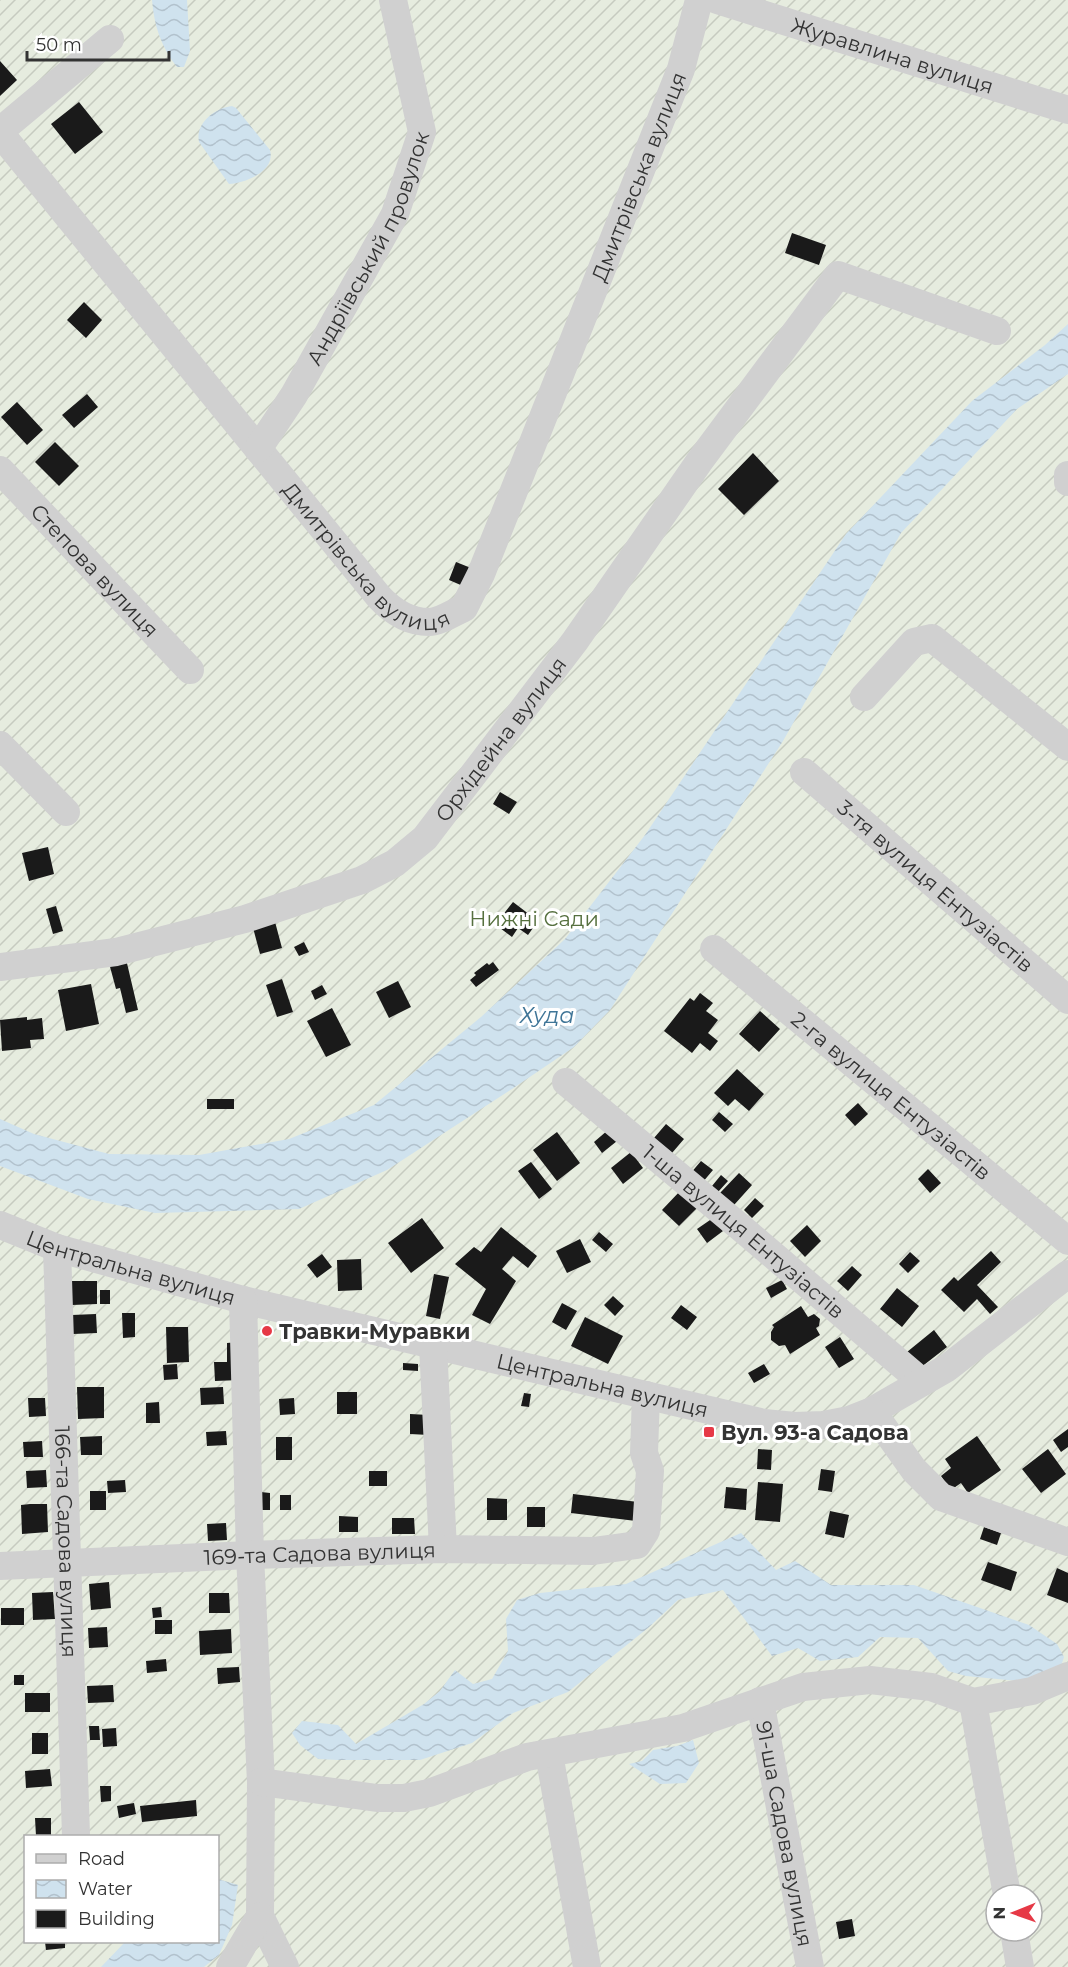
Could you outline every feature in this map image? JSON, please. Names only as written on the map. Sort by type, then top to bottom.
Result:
[{"type":"street","name":"Андріївський провулок","points":[[258,448],[294,395],[395,214],[422,132],[393,0]]},
{"type":"street","name":"Дмитрівська вулиця","points":[[0,132],[392,610],[408,619],[430,622],[464,608],[481,574],[681,69],[699,0]]},
{"type":"street","name":"Журавлина вулиця","points":[[717,0],[1068,110]]},
{"type":"street","points":[[0,132],[110,39]]},
{"type":"street","name":"Орхідейна вулиця","points":[[0,967],[116,952],[245,919],[362,880],[395,862],[425,838],[575,641],[699,462],[838,275],[997,331]]},
{"type":"street","name":"Степова вулиця","points":[[0,470],[190,670]]},
{"type":"street","points":[[1068,476],[1068,482]]},
{"type":"street","points":[[864,697],[914,642],[932,638],[1068,747]]},
{"type":"street","points":[[0,745],[66,812]]},
{"type":"street","name":"3-тя вулиця Ентузіастів","points":[[804,772],[1068,1000]]},
{"type":"street","name":"2-га вулиця Ентузіастів","points":[[714,949],[1068,1241]]},
{"type":"street","name":"1-ша вулиця Ентузіастів","points":[[566,1082],[922,1382]]},
{"type":"street","name":"Центральна вулиця","points":[[0,1225],[57,1248],[243,1300],[764,1423],[795,1426],[823,1425],[849,1420],[872,1411],[947,1368],[1068,1274]]},
{"type":"street","name":"166-та Садова вулиця","points":[[57,1248],[69,1563],[76,1835]]},
{"type":"street","points":[[243,1300],[250,1555],[261,1782],[260,1916],[285,1967]]},
{"type":"street","points":[[433,1345],[443,1550]]},
{"type":"street","name":"169-та Садова вулиця","points":[[0,1566],[250,1555],[443,1550],[593,1551],[637,1545],[646,1531],[650,1471],[644,1453],[646,1395]]},
{"type":"street","points":[[872,1411],[914,1470],[940,1497],[1068,1542]]},
{"type":"street","points":[[261,1782],[377,1798],[404,1798],[429,1794],[527,1757],[682,1728],[803,1687],[870,1680],[930,1688],[973,1702],[1032,1690],[1068,1676]]},
{"type":"street","name":"91-ша Садова вулиця","points":[[760,1701],[810,1967]]},
{"type":"street","points":[[973,1702],[1005,1883]]},
{"type":"street","points":[[549,1754],[587,1967]]},
{"type":"street","points":[[230,1967],[260,1916]]},
{"type":"street","points":[[1016,1943],[1020,1967]]},
{"type":"green space","name":"Нижні Сади","points":[[0,0],[1068,0],[1068,1967],[0,1967]]},
{"type":"water","points":[[152,0],[187,0],[190,51],[184,67],[177,67],[163,44],[154,18]]},
{"type":"water","points":[[232,106],[270,150],[271,157],[269,164],[258,174],[229,184],[199,142],[199,135],[203,123],[213,113]]},
{"type":"water","name":"Худа","points":[[1068,324],[1068,374],[1017,409],[901,533],[783,741],[610,1010],[574,1047],[387,1170],[299,1209],[155,1213],[88,1199],[0,1166],[0,1119],[34,1134],[109,1154],[199,1155],[289,1139],[374,1105],[481,1017],[565,939],[645,835],[846,534],[972,401],[1045,345]]},
{"type":"water","points":[[741,1533],[776,1570],[795,1561],[831,1585],[914,1585],[1029,1625],[1057,1644],[1064,1657],[1059,1672],[1019,1681],[966,1676],[948,1671],[918,1638],[880,1637],[858,1657],[820,1661],[798,1648],[772,1656],[723,1590],[678,1600],[648,1628],[568,1692],[513,1713],[472,1743],[420,1760],[318,1759],[300,1745],[292,1733],[302,1721],[338,1725],[356,1744],[424,1704],[440,1691],[455,1670],[473,1684],[492,1679],[508,1651],[506,1619],[517,1600],[540,1593],[626,1584]]},
{"type":"water","points":[[693,1740],[699,1763],[686,1783],[660,1784],[629,1764],[642,1761],[653,1750],[677,1746]]},
{"type":"water","points":[[219,1879],[238,1885],[232,1925],[219,1955],[204,1967],[101,1967],[124,1943],[219,1943]]},
{"type":"building","points":[[0,61],[17,80],[0,96]]},
{"type":"building","points":[[79,102],[103,132],[75,154],[51,124]]},
{"type":"building","points":[[792,233],[826,245],[819,265],[785,253]]},
{"type":"building","points":[[84,302],[102,320],[86,338],[67,320]]},
{"type":"building","points":[[87,394],[98,407],[74,428],[62,415]]},
{"type":"building","points":[[17,402],[43,430],[27,445],[1,417]]},
{"type":"building","points":[[55,442],[79,466],[59,486],[35,462]]},
{"type":"building","points":[[753,453],[779,481],[744,515],[718,489]]},
{"type":"building","points":[[456,562],[471,568],[463,586],[449,580]]},
{"type":"building","points":[[500,792],[517,802],[509,814],[493,804]]},
{"type":"building","points":[[48,847],[54,874],[29,881],[22,853]]},
{"type":"building","points":[[513,902],[538,921],[528,935],[518,928],[512,937],[500,928],[507,920],[502,916]]},
{"type":"building","points":[[56,906],[63,931],[53,934],[46,909]]},
{"type":"building","points":[[274,918],[282,948],[260,954],[252,924]]},
{"type":"building","points":[[304,942],[309,952],[299,956],[294,947]]},
{"type":"building","points":[[126,959],[138,1010],[126,1013],[120,988],[116,989],[109,963]]},
{"type":"building","points":[[493,962],[499,970],[476,987],[470,980],[476,975],[474,973],[487,963],[489,965]]},
{"type":"building","points":[[282,979],[293,1012],[277,1017],[266,985]]},
{"type":"building","points":[[398,981],[411,1007],[389,1018],[376,992]]},
{"type":"building","points":[[91,984],[99,1024],[66,1031],[58,990]]},
{"type":"building","points":[[322,985],[327,994],[315,1000],[311,991]]},
{"type":"building","points":[[700,993],[713,1003],[706,1011],[718,1020],[708,1033],[718,1041],[710,1051],[700,1043],[692,1053],[664,1031],[690,998],[694,1001]]},
{"type":"building","points":[[332,1008],[351,1045],[326,1057],[307,1021]]},
{"type":"building","points":[[760,1011],[780,1029],[759,1052],[739,1034]]},
{"type":"building","points":[[27,1017],[27,1020],[42,1018],[44,1039],[30,1040],[31,1048],[2,1051],[0,1020]]},
{"type":"building","points":[[737,1069],[764,1094],[749,1111],[735,1099],[728,1106],[714,1093]]},
{"type":"building","points":[[207,1099],[234,1099],[234,1109],[207,1109]]},
{"type":"building","points":[[858,1103],[868,1114],[855,1126],[845,1115]]},
{"type":"building","points":[[719,1112],[733,1124],[725,1132],[712,1120]]},
{"type":"building","points":[[666,1124],[684,1139],[672,1153],[654,1138]]},
{"type":"building","points":[[608,1130],[617,1141],[602,1153],[594,1142]]},
{"type":"building","points":[[557,1132],[580,1163],[557,1181],[533,1150]]},
{"type":"building","points":[[631,1152],[643,1168],[623,1184],[611,1168]]},
{"type":"building","points":[[701,1161],[713,1170],[702,1183],[690,1174]]},
{"type":"building","points":[[531,1162],[552,1189],[539,1199],[518,1171]]},
{"type":"building","points":[[928,1169],[941,1183],[930,1193],[918,1179]]},
{"type":"building","points":[[739,1173],[752,1185],[734,1205],[720,1193]]},
{"type":"building","points":[[721,1175],[728,1181],[718,1192],[712,1186]]},
{"type":"building","points":[[681,1190],[698,1207],[679,1226],[662,1210]]},
{"type":"building","points":[[755,1198],[764,1206],[752,1218],[744,1210]]},
{"type":"building","points":[[422,1218],[444,1248],[411,1273],[388,1243]]},
{"type":"building","points":[[713,1218],[723,1231],[707,1243],[697,1229]]},
{"type":"building","points":[[807,1225],[821,1241],[805,1257],[790,1241]]},
{"type":"building","points":[[501,1227],[537,1256],[528,1268],[513,1256],[502,1269],[516,1281],[490,1324],[472,1315],[486,1289],[455,1264],[474,1247],[481,1252]]},
{"type":"building","points":[[599,1232],[613,1244],[606,1252],[592,1240]]},
{"type":"building","points":[[580,1239],[591,1262],[567,1273],[556,1251]]},
{"type":"building","points":[[991,1251],[1001,1262],[977,1285],[998,1307],[990,1314],[977,1299],[964,1312],[941,1290],[954,1277],[958,1281]]},
{"type":"building","points":[[910,1252],[920,1261],[908,1273],[899,1264]]},
{"type":"building","points":[[322,1254],[332,1267],[317,1278],[307,1265]]},
{"type":"building","points":[[361,1259],[362,1290],[338,1291],[337,1260]]},
{"type":"building","points":[[852,1266],[862,1275],[848,1291],[837,1281]]},
{"type":"building","points":[[434,1274],[449,1277],[440,1319],[426,1316]]},
{"type":"building","points":[[782,1280],[787,1289],[771,1298],[766,1288]]},
{"type":"building","points":[[72,1281],[97,1281],[97,1304],[72,1305]]},
{"type":"building","points":[[897,1288],[919,1306],[902,1327],[880,1309]]},
{"type":"building","points":[[100,1290],[110,1290],[110,1304],[100,1304]]},
{"type":"building","points":[[613,1296],[624,1306],[615,1316],[604,1305]]},
{"type":"building","points":[[562,1303],[577,1311],[566,1330],[552,1322]]},
{"type":"building","points":[[681,1305],[697,1317],[687,1330],[671,1318]]},
{"type":"building","points":[[801,1306],[808,1317],[814,1314],[820,1319],[819,1326],[816,1328],[820,1335],[790,1354],[785,1345],[779,1346],[771,1340],[774,1327],[772,1325]]},
{"type":"building","points":[[122,1313],[135,1313],[135,1337],[123,1338]]},
{"type":"building","points":[[96,1314],[97,1333],[73,1334],[72,1315]]},
{"type":"building","points":[[585,1317],[623,1336],[608,1364],[571,1346]]},
{"type":"building","points":[[166,1327],[188,1327],[189,1362],[167,1363]]},
{"type":"building","points":[[934,1330],[947,1347],[920,1368],[907,1352]]},
{"type":"building","points":[[840,1337],[854,1359],[839,1368],[825,1347]]},
{"type":"building","points":[[238,1342],[240,1380],[215,1381],[214,1362],[227,1362],[227,1343]]},
{"type":"building","points":[[403,1363],[418,1364],[418,1371],[403,1370]]},
{"type":"building","points":[[177,1364],[178,1379],[164,1380],[163,1365]]},
{"type":"building","points":[[764,1364],[770,1374],[754,1383],[748,1373]]},
{"type":"building","points":[[77,1387],[104,1387],[104,1418],[78,1419]]},
{"type":"building","points":[[223,1387],[224,1404],[201,1405],[200,1388]]},
{"type":"building","points":[[337,1392],[357,1392],[357,1414],[337,1414]]},
{"type":"building","points":[[524,1393],[531,1394],[529,1407],[521,1406]]},
{"type":"building","points":[[28,1398],[45,1398],[46,1416],[29,1417]]},
{"type":"building","points":[[294,1398],[295,1414],[280,1415],[279,1399]]},
{"type":"building","points":[[159,1402],[160,1423],[146,1423],[146,1403]]},
{"type":"building","points":[[410,1414],[429,1415],[429,1435],[410,1434]]},
{"type":"building","points":[[1068,1429],[1068,1447],[1061,1452],[1053,1440]]},
{"type":"building","points":[[226,1431],[227,1445],[207,1446],[206,1432]]},
{"type":"building","points":[[102,1436],[102,1455],[81,1455],[80,1437]]},
{"type":"building","points":[[977,1436],[1001,1470],[968,1493],[961,1483],[951,1490],[941,1476],[951,1468],[945,1459]]},
{"type":"building","points":[[276,1437],[292,1437],[292,1460],[276,1460]]},
{"type":"building","points":[[42,1441],[43,1457],[24,1457],[23,1442]]},
{"type":"building","points":[[758,1449],[772,1450],[771,1470],[757,1469]]},
{"type":"building","points":[[1048,1449],[1066,1474],[1041,1493],[1022,1469]]},
{"type":"building","points":[[821,1469],[835,1471],[832,1492],[818,1490]]},
{"type":"building","points":[[46,1470],[47,1487],[27,1488],[26,1471]]},
{"type":"building","points":[[369,1471],[387,1471],[387,1486],[369,1486]]},
{"type":"building","points":[[125,1480],[126,1492],[108,1493],[107,1481]]},
{"type":"building","points":[[758,1482],[783,1484],[780,1522],[755,1520]]},
{"type":"building","points":[[726,1487],[747,1489],[746,1510],[724,1508]]},
{"type":"building","points":[[90,1491],[106,1491],[106,1510],[90,1510]]},
{"type":"building","points":[[261,1492],[270,1493],[270,1510],[261,1510]]},
{"type":"building","points":[[573,1494],[638,1502],[636,1521],[571,1513]]},
{"type":"building","points":[[280,1495],[291,1495],[291,1510],[280,1510]]},
{"type":"building","points":[[487,1498],[507,1499],[507,1520],[487,1520]]},
{"type":"building","points":[[47,1504],[48,1532],[22,1534],[21,1505]]},
{"type":"building","points":[[527,1507],[545,1507],[545,1527],[527,1527]]},
{"type":"building","points":[[830,1511],[849,1515],[844,1538],[825,1534]]},
{"type":"building","points":[[339,1516],[358,1517],[358,1532],[339,1532]]},
{"type":"building","points":[[392,1518],[414,1518],[415,1534],[392,1534]]},
{"type":"building","points":[[226,1523],[227,1540],[208,1541],[207,1524]]},
{"type":"building","points":[[984,1527],[1001,1533],[997,1545],[980,1539]]},
{"type":"building","points":[[988,1562],[1017,1572],[1011,1591],[981,1580]]},
{"type":"building","points":[[1057,1568],[1068,1573],[1068,1603],[1047,1595]]},
{"type":"building","points":[[109,1582],[111,1608],[91,1610],[89,1584]]},
{"type":"building","points":[[53,1592],[55,1619],[33,1620],[32,1593]]},
{"type":"building","points":[[209,1593],[229,1593],[230,1613],[209,1613]]},
{"type":"building","points":[[161,1607],[162,1617],[153,1618],[152,1608]]},
{"type":"building","points":[[1,1608],[24,1608],[24,1625],[1,1625]]},
{"type":"building","points":[[155,1620],[172,1620],[172,1634],[155,1634]]},
{"type":"building","points":[[107,1627],[108,1647],[89,1648],[88,1628]]},
{"type":"building","points":[[231,1629],[232,1653],[200,1655],[199,1631]]},
{"type":"building","points":[[166,1659],[167,1671],[147,1673],[146,1661]]},
{"type":"building","points":[[239,1667],[240,1682],[218,1684],[217,1668]]},
{"type":"building","points":[[14,1675],[24,1675],[24,1685],[14,1685]]},
{"type":"building","points":[[113,1685],[114,1702],[88,1703],[87,1686]]},
{"type":"building","points":[[25,1693],[50,1693],[50,1712],[25,1712]]},
{"type":"building","points":[[89,1726],[99,1726],[100,1740],[90,1740]]},
{"type":"building","points":[[116,1728],[117,1746],[103,1747],[102,1729]]},
{"type":"building","points":[[32,1733],[48,1733],[48,1754],[32,1754]]},
{"type":"building","points":[[50,1769],[52,1786],[26,1788],[25,1771]]},
{"type":"building","points":[[100,1786],[111,1786],[111,1801],[101,1802]]},
{"type":"building","points":[[196,1800],[197,1816],[142,1822],[140,1806]]},
{"type":"building","points":[[134,1803],[136,1814],[119,1818],[117,1806]]},
{"type":"building","points":[[35,1818],[51,1818],[51,1835],[36,1835]]},
{"type":"building","points":[[852,1919],[855,1936],[839,1939],[836,1922]]},
{"type":"building","points":[[45,1943],[65,1943],[65,1948],[46,1950]]},
{"type":"place","name":"Травки-Муравки","points":[[267,1331]]},
{"type":"place","name":"Вул. 93-а Садова","points":[[709,1432]]}]
